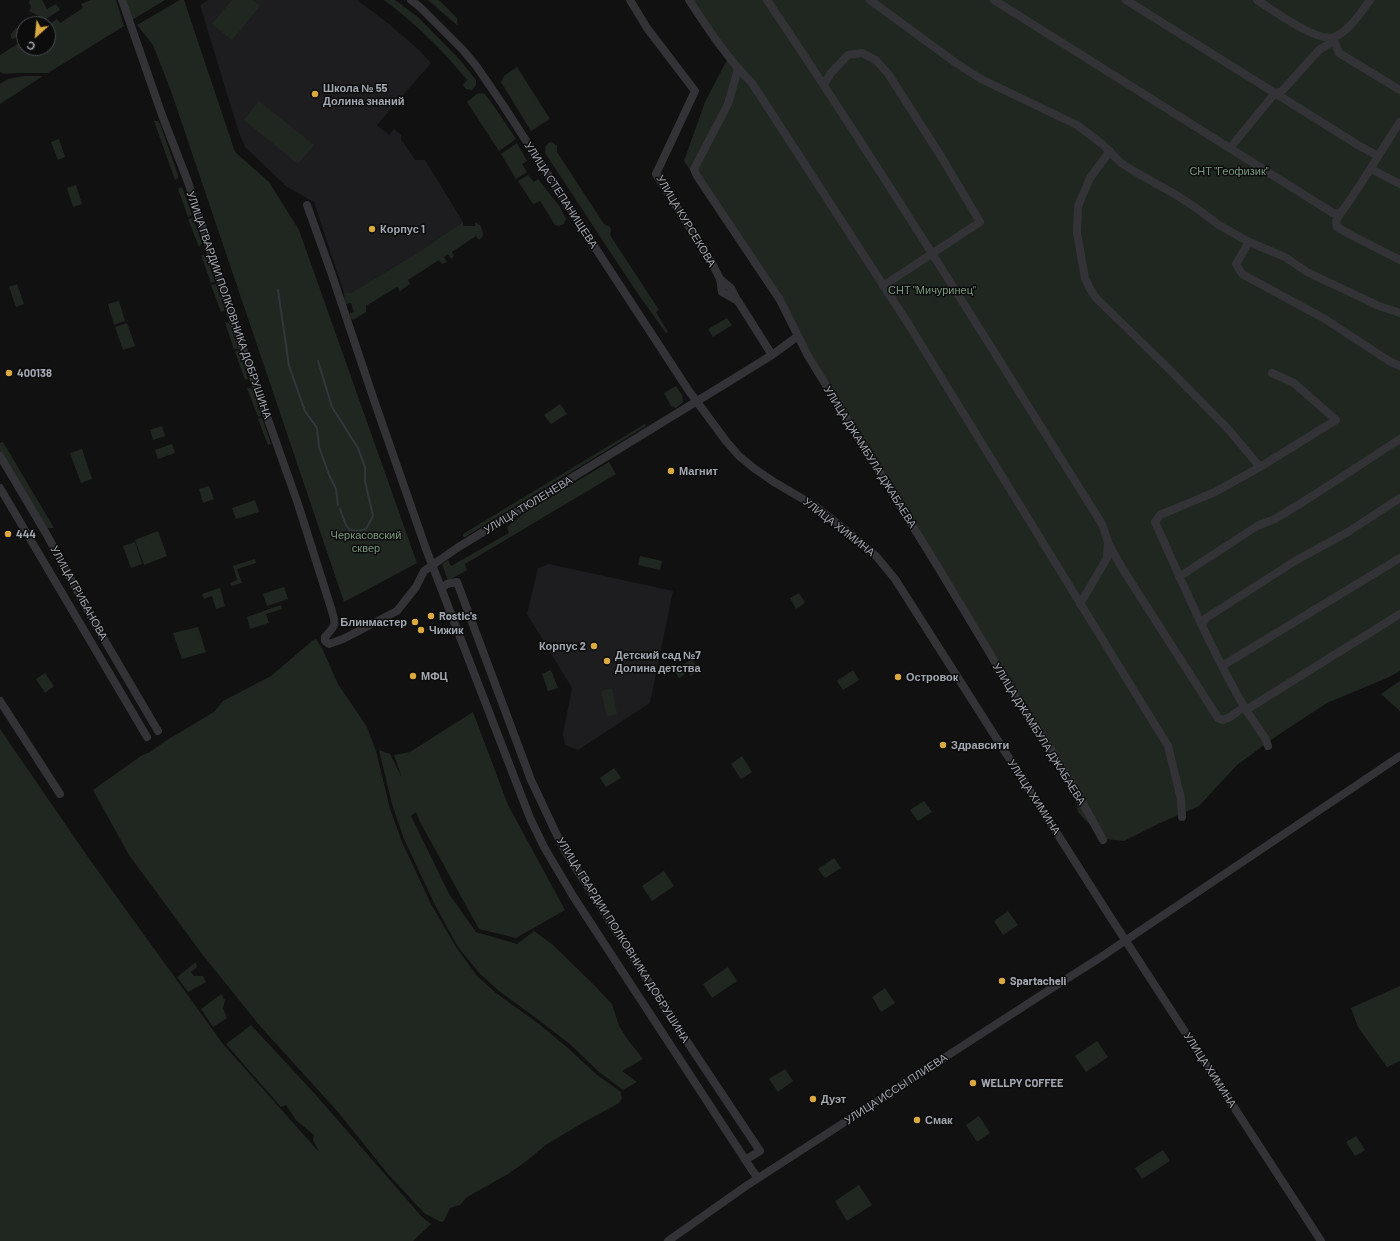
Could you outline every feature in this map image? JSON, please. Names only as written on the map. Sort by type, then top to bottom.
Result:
[{"type":"street","name":"УЛИЦА ГВАРДИИ ПОЛКОВНИКА ДОБРУШИНА","points":[[122,0],[162,114],[188,182],[251,374],[298,504],[332,612]]},
{"type":"street","name":"УЛИЦА СТЕПАНИЩЕВА","points":[[411,0],[463,50],[477,67],[504,105],[598,252],[697,401]]},
{"type":"street","name":"УЛИЦА КУРСЕКОВА","points":[[630,0],[647,28],[695,91],[656,174],[712,263],[720,279],[722,292],[738,301],[772,354]]},
{"type":"street","points":[[689,0],[738,69],[752,83],[909,325],[1168,746],[1181,799],[1182,817]]},
{"type":"street","points":[[767,0],[824,84],[933,254],[1102,524],[1108,542],[1122,568],[1218,718],[1223,720],[1245,709],[1400,614]]},
{"type":"street","points":[[870,0],[956,63],[981,79],[1077,125],[1132,170],[1178,196],[1219,225],[1249,242],[1285,257],[1307,272],[1379,306],[1400,313]]},
{"type":"street","points":[[994,0],[1333,213],[1340,214]]},
{"type":"street","points":[[1126,0],[1378,156]]},
{"type":"street","points":[[1257,0],[1306,31],[1321,37],[1333,39]]},
{"type":"street","points":[[1230,148],[1275,93],[1282,91],[1319,50],[1342,33],[1370,0]]},
{"type":"street","points":[[1333,39],[1339,53],[1400,90]]},
{"type":"street","points":[[824,84],[848,55],[862,53],[876,60],[890,75],[980,222],[883,286]]},
{"type":"street","name":"УЛИЦА ДЖАМБУЛА ДЖАБАЕВА","points":[[738,69],[728,104],[694,169],[710,196],[780,300],[808,356],[1025,712],[1042,735],[1070,780],[1103,840]]},
{"type":"street","points":[[1400,122],[1356,194],[1336,221],[1337,226],[1351,235],[1400,260]]},
{"type":"street","points":[[1110,151],[1090,178],[1078,206],[1077,233],[1085,278],[1090,289],[1096,298],[1228,429],[1260,467]]},
{"type":"street","points":[[1371,169],[1400,184]]},
{"type":"street","name":"УЛИЦА ГВАРДИИ ПОЛКОВНИКА ДОБРУШИНА","points":[[307,205],[432,565],[530,818],[544,847],[577,902],[758,1178]]},
{"type":"street","points":[[1249,242],[1236,264],[1242,274],[1325,318],[1389,361],[1400,366]]},
{"type":"street","name":"УЛИЦА ТЮЛЕНЕВА","points":[[332,612],[335,625],[324,638],[329,644],[343,639],[397,611],[416,587],[424,571],[432,565],[457,548],[697,401],[798,336]]},
{"type":"street","points":[[1268,746],[1265,738],[1245,709],[1222,666],[1179,577],[1155,522],[1160,515],[1215,492],[1260,467],[1336,420],[1294,383],[1272,373]]},
{"type":"street","name":"УЛИЦА ХИМИНА","points":[[697,401],[726,441],[739,456],[774,482],[815,506],[876,556],[895,579],[1321,1241]]},
{"type":"street","points":[[1179,577],[1257,526],[1274,519],[1314,495],[1400,439]]},
{"type":"street","name":"УЛИЦА ГРИБАНОВА","points":[[0,456],[47,535],[95,624],[158,731]]},
{"type":"street","name":"УЛИЦА ГРИБАНОВА","points":[[0,488],[147,737]]},
{"type":"street","points":[[1202,625],[1206,618],[1295,561],[1348,532],[1400,498]]},
{"type":"street","points":[[1080,604],[1107,558],[1108,542]]},
{"type":"street","points":[[1222,666],[1400,558]]},
{"type":"street","name":"УЛИЦА ГВАРДИИ ПОЛКОВНИКА ДОБРУШИНА","points":[[442,588],[447,584],[457,582],[531,780],[554,831],[565,851],[678,1028],[760,1151],[745,1160]]},
{"type":"street","points":[[0,701],[60,794]]},
{"type":"street","name":"УЛИЦА ИССЫ ПЛИЕВА","points":[[668,1241],[758,1178],[1098,959],[1400,756]]},
{"type":"shaded area","name":"Школа № 55 Долина знаний","points":[[208,0],[357,0],[418,49],[431,63],[377,125],[389,135],[394,129],[401,135],[401,139],[415,160],[425,160],[463,222],[421,251],[351,293],[344,293],[314,202],[287,187],[245,147],[238,130],[200,5]]},
{"type":"shaded area","name":"Детский сад №7 Долина детства","points":[[549,564],[673,591],[650,703],[578,750],[565,745],[563,734],[572,688],[527,614],[538,568]]},
{"type":"green space","points":[[30,0],[42,0],[47,9],[56,4],[60,10],[51,16],[39,16],[29,11],[31,7],[29,2]]},
{"type":"green space","points":[[91,0],[116,0],[124,26],[48,73],[4,74],[0,72],[0,55],[16,45],[16,56],[56,56],[56,20],[60,23],[83,8],[81,4]]},
{"type":"green space","points":[[125,0],[165,0],[132,20]]},
{"type":"green space","name":"Черкасовский сквер","points":[[180,0],[184,0],[235,152],[269,182],[299,230],[417,563],[344,602],[171,91],[153,45],[137,25]]},
{"type":"green space","points":[[232,0],[252,0],[260,6],[232,40],[212,24]]},
{"type":"green space","points":[[384,0],[395,0],[419,18],[460,60],[476,80],[476,85],[472,90],[466,89],[463,85],[467,80],[438,47],[407,18]]},
{"type":"green space","points":[[428,0],[438,0],[441,2],[457,18],[458,26]]},
{"type":"green space","points":[[692,0],[1400,0],[1400,671],[1327,703],[1278,735],[1237,765],[1199,806],[1124,841],[1106,839],[1085,820],[1078,812],[1076,800],[849,430],[798,344],[778,303],[684,161],[705,102],[728,58]]},
{"type":"green space","points":[[16,28],[16,37],[13,39],[11,38],[11,34]]},
{"type":"green space","points":[[517,67],[550,119],[531,131],[501,82],[504,76]]},
{"type":"green space","points":[[24,76],[43,76],[0,104],[0,84],[8,79]]},
{"type":"green space","points":[[480,93],[485,94],[516,139],[499,151],[467,102]]},
{"type":"green space","points":[[259,101],[314,145],[298,164],[244,120]]},
{"type":"green space","points":[[154,121],[158,121],[160,124],[178,175],[178,178],[175,180]]},
{"type":"green space","points":[[59,139],[65,157],[58,160],[51,142]]},
{"type":"green space","points":[[552,142],[557,146],[557,152],[604,224],[610,227],[610,235],[659,310],[656,312],[668,332],[666,333],[636,291],[545,153],[546,146],[548,143]]},
{"type":"green space","points":[[517,143],[527,161],[522,164],[527,172],[516,179],[501,154]]},
{"type":"green space","points":[[528,175],[534,182],[538,179],[560,207],[566,219],[564,224],[559,226],[555,225],[540,201],[533,204],[518,181]]},
{"type":"green space","points":[[76,185],[82,204],[73,207],[67,188]]},
{"type":"green space","points":[[181,187],[192,215],[188,217],[178,189]]},
{"type":"green space","points":[[193,218],[202,243],[199,247],[188,219]]},
{"type":"green space","points":[[463,222],[463,226],[475,226],[475,222],[479,224],[483,232],[483,236],[479,240],[476,236],[452,252],[454,256],[451,259],[448,254],[444,257],[447,262],[442,264],[439,260],[408,280],[410,284],[400,291],[397,287],[366,306],[366,312],[353,320],[350,318],[350,313],[354,312],[351,303],[345,304],[344,293],[351,293],[419,252]]},
{"type":"green space","points":[[201,255],[204,255],[207,258],[215,282],[211,283]]},
{"type":"green space","points":[[17,284],[24,304],[16,307],[9,287]]},
{"type":"green space","points":[[216,284],[224,308],[224,311],[221,312],[211,285]]},
{"type":"green space","points":[[119,301],[125,321],[114,325],[108,304]]},
{"type":"green space","points":[[727,318],[732,325],[713,337],[708,329]]},
{"type":"green space","points":[[225,322],[229,323],[238,348],[234,350]]},
{"type":"green space","points":[[127,323],[135,346],[123,350],[115,327]]},
{"type":"green space","points":[[239,350],[248,379],[245,380],[235,352]]},
{"type":"green space","points":[[676,386],[682,395],[683,402],[676,408],[671,406],[664,393]]},
{"type":"green space","points":[[247,388],[253,389],[261,416],[258,417]]},
{"type":"green space","points":[[560,404],[567,414],[551,424],[544,415]]},
{"type":"green space","points":[[262,418],[271,444],[268,445],[258,419]]},
{"type":"green space","points":[[645,424],[646,426],[463,537],[463,534]]},
{"type":"green space","points":[[162,426],[165,436],[153,440],[150,430]]},
{"type":"green space","points":[[3,442],[54,528],[47,528],[0,452],[0,443]]},
{"type":"green space","points":[[172,444],[175,453],[158,459],[155,450]]},
{"type":"green space","points":[[82,449],[92,479],[81,483],[70,453]]},
{"type":"green space","points":[[609,462],[616,474],[465,564],[467,570],[448,581],[442,564],[448,560],[451,566],[509,533],[507,527],[523,514]]},
{"type":"green space","points":[[209,486],[214,499],[203,503],[199,489]]},
{"type":"green space","points":[[255,500],[259,512],[236,519],[232,508]]},
{"type":"green space","points":[[158,531],[167,556],[144,565],[135,540]]},
{"type":"green space","points":[[135,542],[142,564],[131,568],[123,546]]},
{"type":"green space","points":[[640,556],[662,561],[660,570],[638,565]]},
{"type":"green space","points":[[255,559],[256,563],[237,569],[242,583],[231,586],[230,583],[237,580],[233,566]]},
{"type":"green space","points":[[284,587],[288,599],[267,606],[263,594]]},
{"type":"green space","points":[[220,588],[225,606],[216,609],[212,596],[204,599],[202,594]]},
{"type":"green space","points":[[799,593],[805,603],[796,609],[790,598]]},
{"type":"green space","points":[[281,605],[282,609],[266,614],[269,623],[250,629],[247,617]]},
{"type":"green space","points":[[198,627],[206,652],[182,659],[173,633]]},
{"type":"green space","points":[[316,639],[322,648],[338,684],[367,727],[376,751],[390,809],[402,842],[431,904],[456,947],[477,976],[496,993],[539,1024],[596,1074],[621,1092],[622,1099],[619,1103],[547,1144],[508,1174],[467,1197],[460,1205],[450,1208],[444,1221],[441,1222],[424,1213],[388,1174],[338,1112],[260,1026],[202,954],[129,855],[93,790],[141,756],[150,752],[214,712],[223,701],[271,676]]},
{"type":"green space","points":[[692,659],[699,670],[691,676],[688,672],[679,678],[674,670]]},
{"type":"green space","points":[[551,670],[558,688],[548,691],[542,674]]},
{"type":"green space","points":[[853,670],[859,680],[843,690],[837,681]]},
{"type":"green space","points":[[45,673],[54,686],[45,693],[36,679]]},
{"type":"green space","points":[[1400,681],[1400,711],[1381,694]]},
{"type":"green space","points":[[612,688],[617,714],[607,717],[601,691]]},
{"type":"green space","points":[[473,712],[508,805],[565,910],[516,938],[479,929],[420,822],[416,812],[411,816],[449,894],[476,932],[517,944],[534,931],[553,945],[612,1004],[619,1026],[643,1059],[622,1071],[637,1082],[623,1090],[599,1072],[571,1045],[499,991],[480,974],[458,947],[434,903],[404,839],[392,804],[379,750],[390,754],[402,778],[394,755],[410,752]]},
{"type":"green space","points":[[0,729],[90,860],[223,1044],[319,1152],[313,1140],[314,1135],[296,1120],[286,1105],[281,1107],[226,1044],[251,1025],[315,1094],[422,1217],[431,1224],[413,1241],[0,1241]]},
{"type":"green space","points":[[742,756],[752,772],[741,779],[731,764]]},
{"type":"green space","points":[[614,768],[621,778],[606,787],[600,778]]},
{"type":"green space","points":[[924,801],[932,812],[918,821],[910,810]]},
{"type":"green space","points":[[834,858],[841,868],[825,878],[818,869]]},
{"type":"green space","points":[[664,871],[674,886],[652,901],[642,886]]},
{"type":"green space","points":[[1008,911],[1018,925],[1003,935],[994,921]]},
{"type":"green space","points":[[196,962],[197,967],[191,972],[194,976],[203,976],[206,982],[188,992],[177,977]]},
{"type":"green space","points":[[728,967],[737,981],[712,998],[703,984]]},
{"type":"green space","points":[[1400,986],[1400,1061],[1387,1067],[1358,1027],[1351,1008]]},
{"type":"green space","points":[[885,988],[895,1003],[881,1012],[872,997]]},
{"type":"green space","points":[[221,994],[225,1000],[223,1008],[227,1018],[213,1027],[201,1009]]},
{"type":"green space","points":[[1097,1041],[1108,1057],[1086,1072],[1075,1056]]},
{"type":"green space","points":[[785,1069],[793,1081],[778,1092],[769,1079]]},
{"type":"green space","points":[[979,1116],[990,1133],[977,1142],[966,1125]]},
{"type":"green space","points":[[1356,1136],[1365,1150],[1355,1156],[1346,1142]]},
{"type":"green space","points":[[1163,1150],[1170,1161],[1142,1179],[1135,1168]]},
{"type":"green space","points":[[859,1185],[872,1205],[847,1221],[835,1201]]},
{"type":"waterway","points":[[278,290],[289,366],[305,411],[317,428],[319,447],[336,489],[338,505]]},
{"type":"waterway","points":[[318,361],[332,407],[358,448],[365,467],[365,481],[373,516],[366,529],[358,531],[350,530],[346,525],[340,509]]},
{"type":"place","name":"Школа № 55 Долина знаний","points":[[315,94]]},
{"type":"place","name":"Корпус 1","points":[[372,229]]},
{"type":"place","name":"400138","points":[[9,373]]},
{"type":"place","name":"Магнит","points":[[671,471]]},
{"type":"place","name":"444","points":[[8,534]]},
{"type":"place","name":"Rostic's","points":[[431,616]]},
{"type":"place","name":"Блинмастер","points":[[415,622]]},
{"type":"place","name":"Чижик","points":[[421,630]]},
{"type":"place","name":"Корпус 2","points":[[594,646]]},
{"type":"place","name":"Детский сад №7 Долина детства","points":[[607,661]]},
{"type":"place","name":"МФЦ","points":[[413,676]]},
{"type":"place","name":"Островок","points":[[898,677]]},
{"type":"place","name":"Здравсити","points":[[943,745]]},
{"type":"place","name":"Spartacheli","points":[[1002,981]]},
{"type":"place","name":"WELLPY COFFEE","points":[[973,1083]]},
{"type":"place","name":"Дуэт","points":[[813,1099]]},
{"type":"place","name":"Смак","points":[[917,1120]]},
{"type":"park label","name":"СНТ \"Геофизик\"","points":[[1229,171]]},
{"type":"park label","name":"СНТ \"Мичуринец\"","points":[[932,290]]}]
